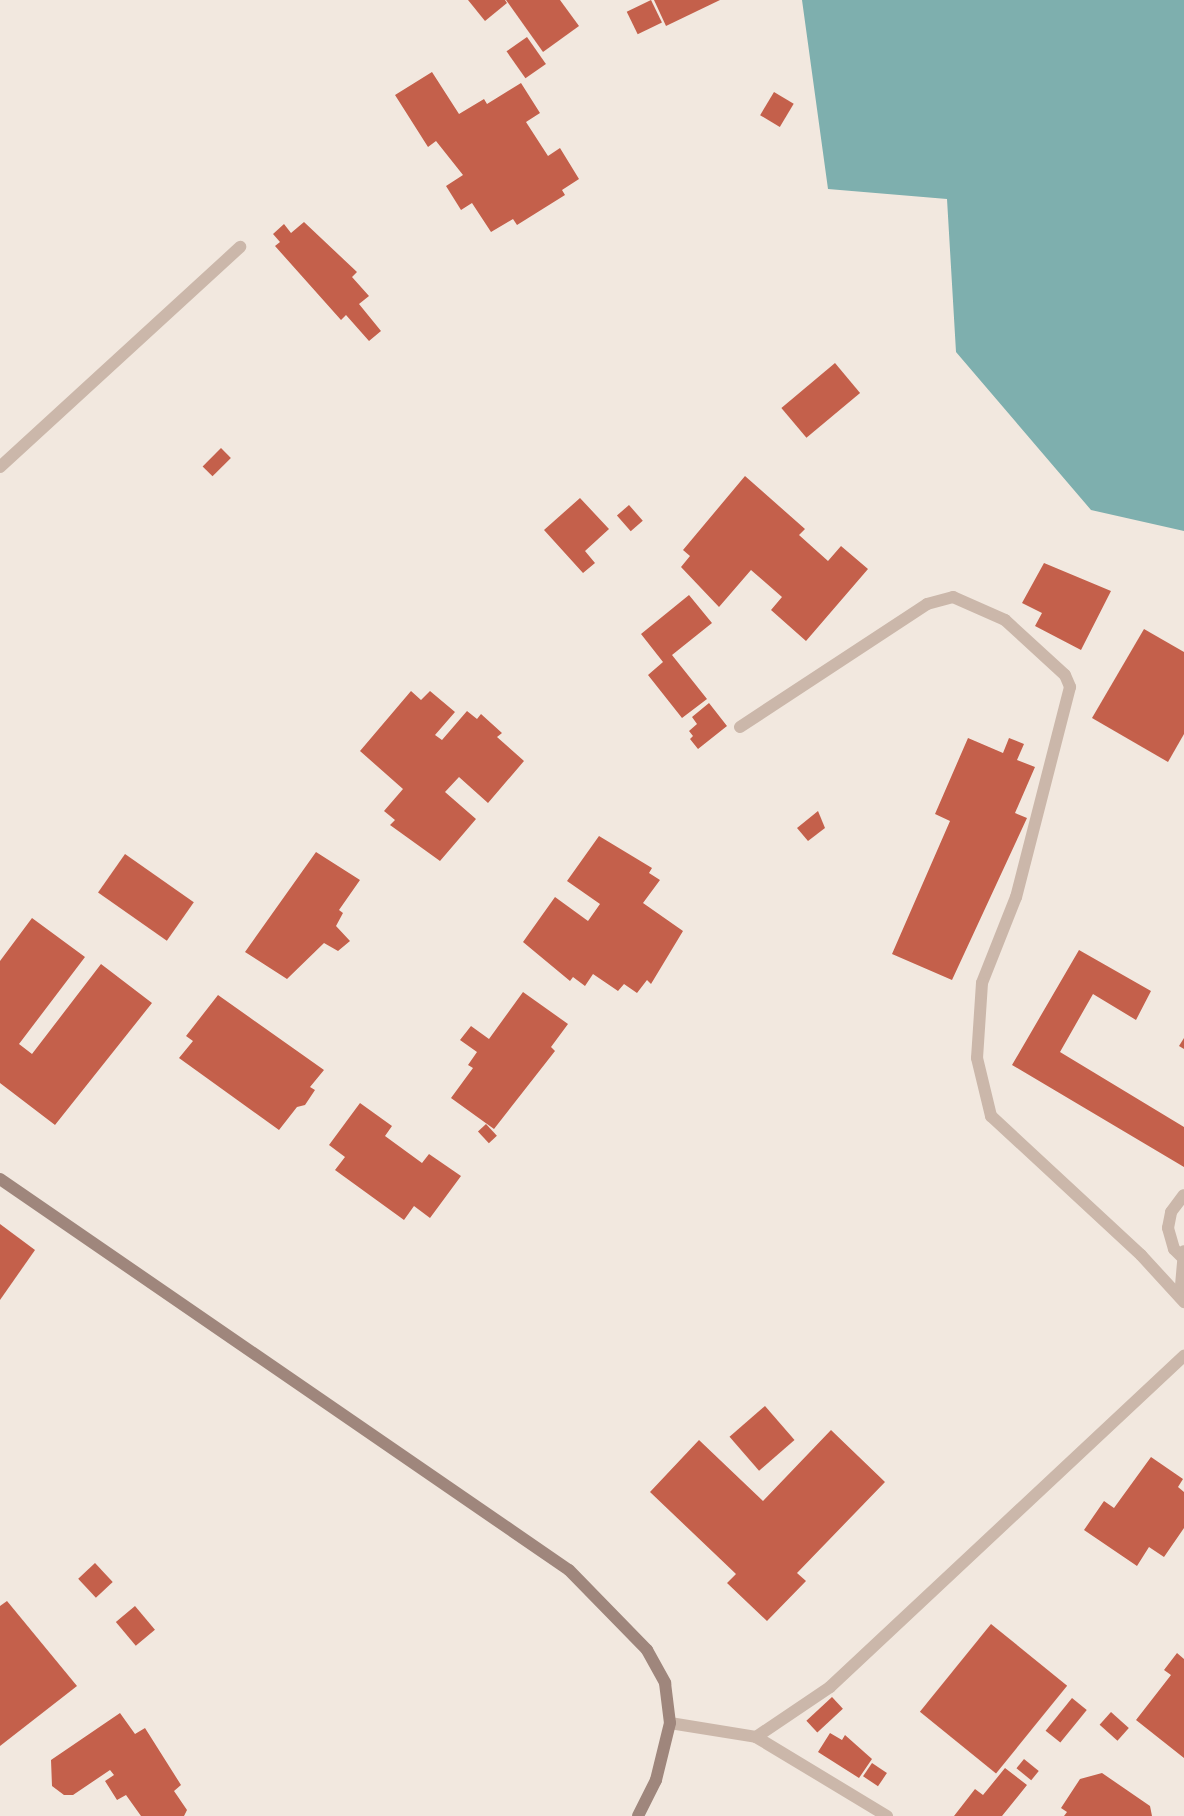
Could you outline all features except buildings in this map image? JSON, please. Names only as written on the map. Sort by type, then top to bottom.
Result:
[{"type":"street","points":[[0,467],[240,247]]},
{"type":"street","points":[[740,727],[927,604],[953,597],[1005,620],[1065,675],[1070,687],[1016,897],[982,983],[977,1058],[991,1116],[1182,1299]]},
{"type":"street","points":[[0,1179],[569,1570],[647,1650],[665,1684],[670,1723],[656,1780],[638,1816]]},
{"type":"street","points":[[1182,1299],[1182,1253],[1174,1249],[1168,1228],[1171,1212],[1184,1195]]},
{"type":"street","points":[[756,1737],[830,1688],[1184,1356]]},
{"type":"street","points":[[670,1723],[756,1737],[887,1816]]},
{"type":"water","points":[[802,0],[1184,0],[1184,531],[1091,510],[956,352],[947,199],[828,189]]}]
